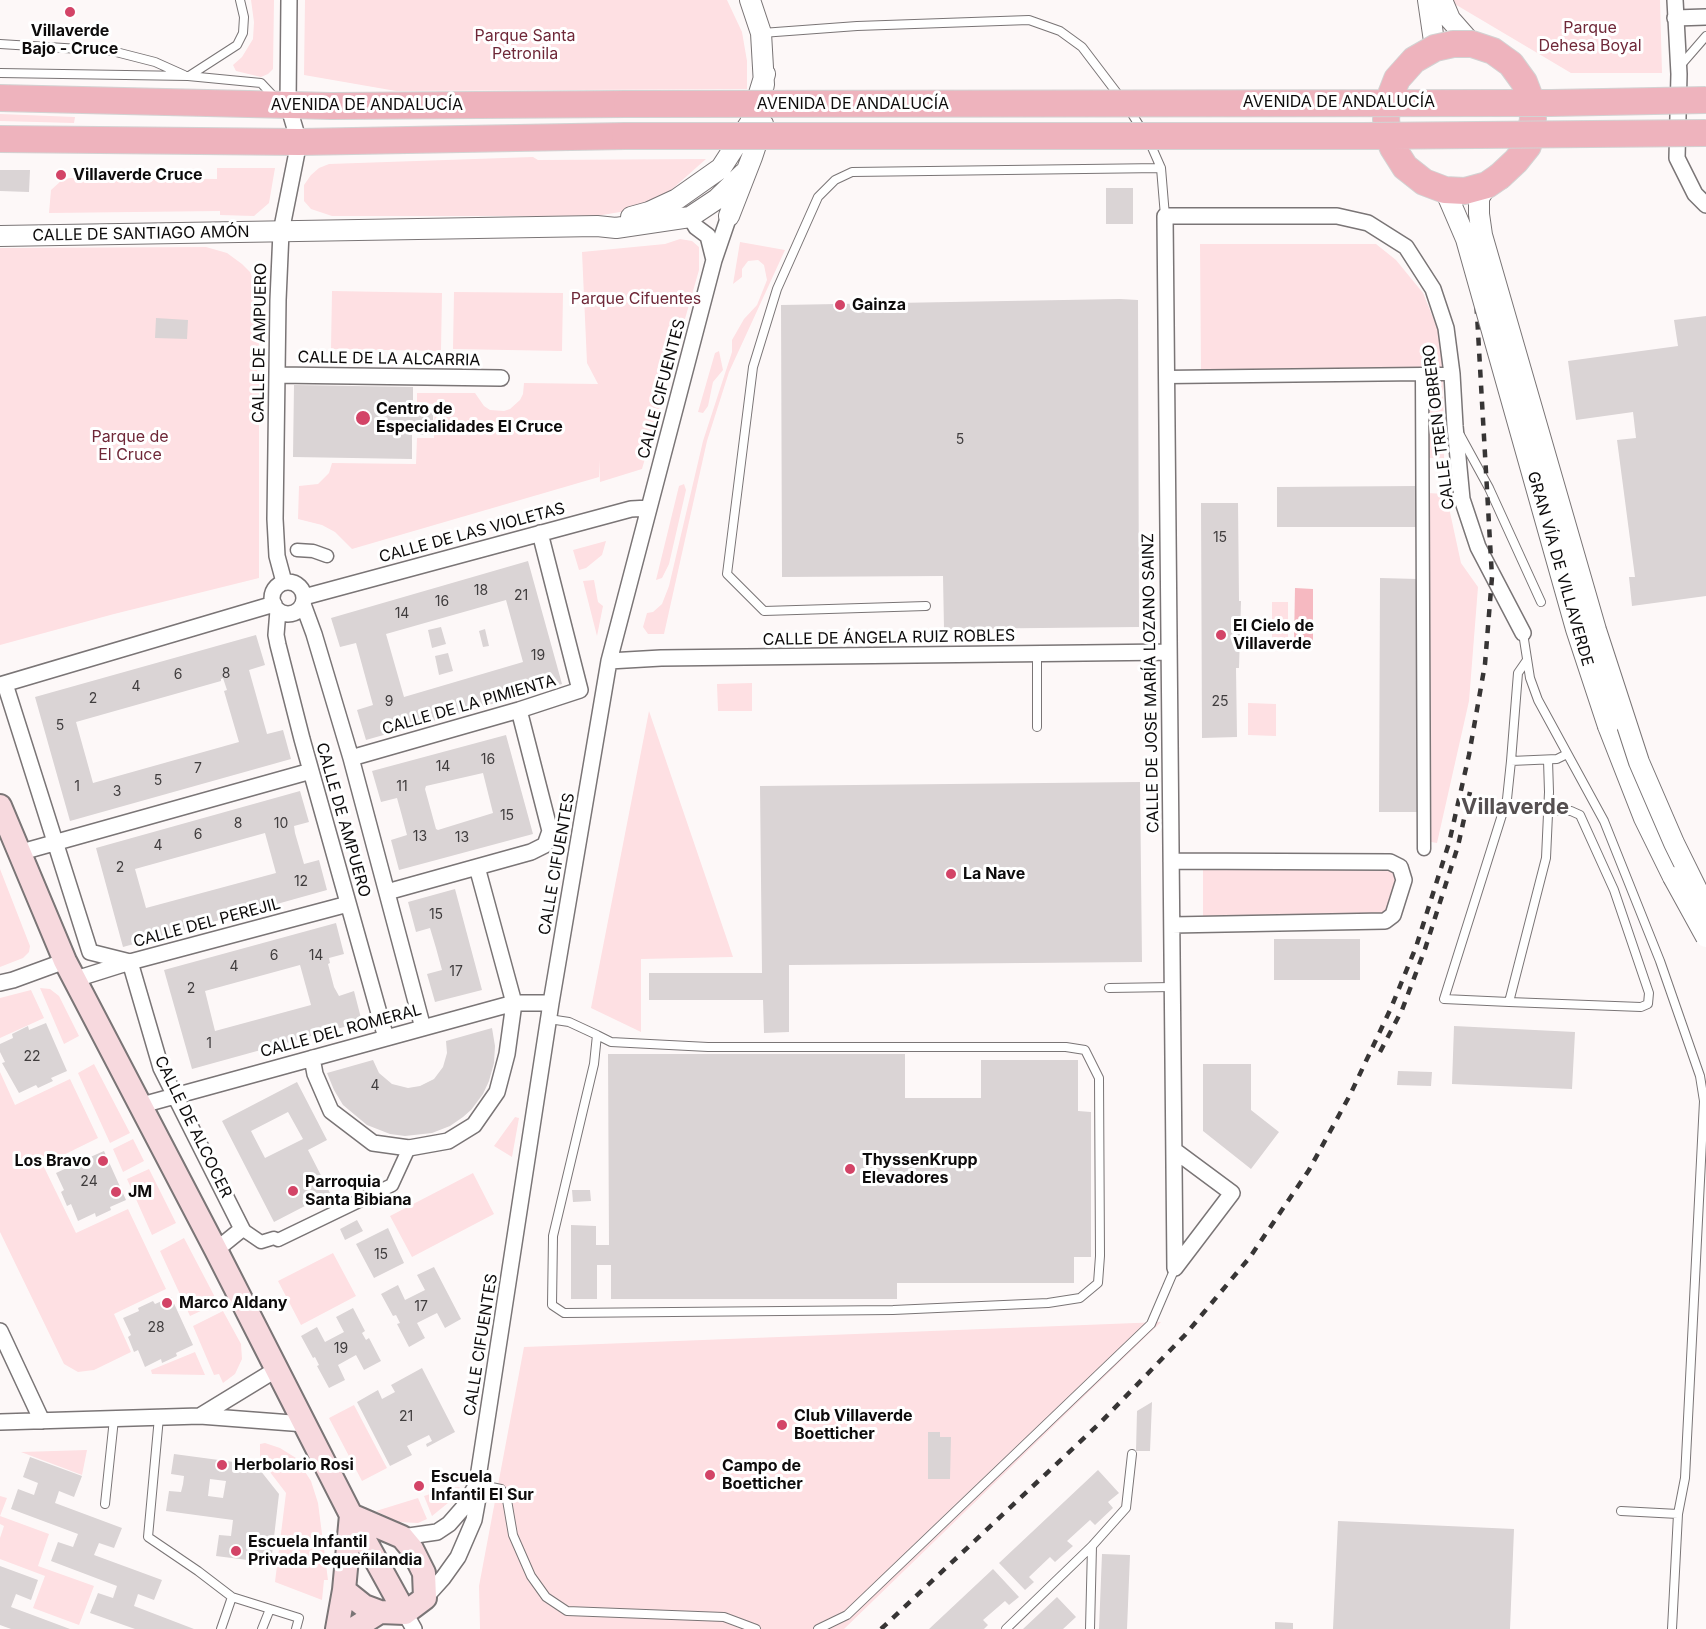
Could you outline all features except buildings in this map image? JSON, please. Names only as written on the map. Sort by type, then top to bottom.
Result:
[{"type":"main road","points":[[1453,44],[1472,44],[1493,51],[1511,64],[1524,82],[1532,103],[1531,135],[1527,147],[1516,161],[1487,185],[1465,191],[1445,190],[1424,182],[1405,167],[1388,136],[1386,119],[1388,102],[1397,79],[1414,60],[1435,48],[1453,44]]},
{"type":"main road","name":"AVENIDA DE ANDALUCÍA","points":[[0,98],[284,105],[1532,103],[1706,100]]},
{"type":"main road","name":"AVENIDA DE ANDALUCÍA","points":[[0,139],[299,142],[625,136],[1388,136],[1706,133]]},
{"type":"main road","name":"CALLE DE ALCOCER","points":[[0,806],[18,853],[66,960],[351,1515],[410,1621]]},
{"type":"main road","points":[[337,1629],[344,1590],[351,1515],[402,1537],[412,1549],[424,1573],[425,1598],[410,1621],[364,1606],[344,1590]]},
{"type":"main road","points":[[352,1629],[380,1612]]},
{"type":"street","name":"CALLE DE AMPUERO","points":[[284,582],[277,556],[275,519],[278,300],[281,232],[299,142],[284,105],[289,0]]},
{"type":"street","points":[[684,194],[699,192],[712,197],[729,216],[744,172],[752,158],[762,124],[765,74],[761,33],[750,0]]},
{"type":"street","points":[[1428,0],[1435,48]]},
{"type":"street","points":[[1442,0],[1450,19],[1472,44]]},
{"type":"street","points":[[1675,0],[1679,67],[1677,158],[1695,194],[1706,205]]},
{"type":"street","points":[[1675,18],[1706,17]]},
{"type":"street","points":[[712,197],[740,153],[765,74]]},
{"type":"street","points":[[597,226],[649,212],[684,194],[721,168],[750,123]]},
{"type":"street","points":[[597,226],[616,228],[690,217],[744,172]]},
{"type":"street","name":"GRAN VÍA DE VILLAVERDE","points":[[1487,185],[1479,198],[1482,235],[1593,622],[1639,762],[1674,843],[1706,908]]},
{"type":"street","name":"GRAN VÍA DE VILLAVERDE","points":[[1445,190],[1466,239],[1576,629],[1608,726],[1644,818],[1706,938]]},
{"type":"street","name":"CALLE CIFUENTES","points":[[425,1598],[444,1578],[458,1557],[474,1520],[478,1498],[477,1484],[551,1003],[609,661],[714,260],[729,216]]},
{"type":"street","name":"CALLE TREN OBRERO","points":[[1165,216],[1337,216],[1368,224],[1406,247],[1433,289],[1446,328],[1462,499],[1478,547],[1523,633]]},
{"type":"street","name":"CALLE DE JOSE MARÍA LOZANO SAINZ","points":[[1165,216],[1175,1268]]},
{"type":"street","points":[[690,217],[696,227],[708,236],[714,260]]},
{"type":"street","name":"CALLE DE SANTIAGO AMÓN","points":[[0,236],[597,226]]},
{"type":"street","points":[[1422,374],[1424,849]]},
{"type":"street","points":[[1166,377],[1452,374]]},
{"type":"street","name":"CALLE DE LA ALCARRIA","points":[[277,375],[501,378]]},
{"type":"street","name":"CALLE DE LAS VIOLETAS","points":[[304,601],[540,533],[631,509],[649,508]]},
{"type":"street","name":"CALLE DE LA PIMIENTA","points":[[351,758],[519,710],[580,690],[540,533]]},
{"type":"street","points":[[297,550],[313,551],[327,556]]},
{"type":"street","points":[[284,582],[297,584],[304,592],[304,601],[297,612],[292,614],[282,613],[272,599],[275,589],[284,582]]},
{"type":"street","name":"CALLE DE AMPUERO","points":[[304,601],[351,758],[423,1028]]},
{"type":"street","name":"CALLE DE AMPUERO","points":[[276,607],[276,635],[311,771],[386,1038]]},
{"type":"street","points":[[90,952],[3,684],[276,607]]},
{"type":"street","name":"CALLE DE ÁNGELA RUIZ ROBLES","points":[[609,661],[661,658],[1169,652]]},
{"type":"street","points":[[387,892],[531,852],[545,845],[550,831],[519,710]]},
{"type":"street","points":[[18,853],[311,771]]},
{"type":"street","points":[[1171,861],[1390,862],[1400,867],[1404,880],[1393,915],[1385,921],[1172,925]]},
{"type":"street","points":[[312,1058],[315,1074],[332,1111],[374,1143],[409,1148],[448,1141],[474,1125],[497,1092],[507,1054],[514,1003],[477,867]]},
{"type":"street","name":"CALLE DEL PEREJIL","points":[[0,982],[13,980],[66,960],[130,962],[348,904]]},
{"type":"street","points":[[66,960],[90,952],[130,962]]},
{"type":"street","name":"CALLE DE ALCOCER","points":[[130,962],[161,1068],[242,1229]]},
{"type":"street","name":"CALLE DEL ROMERAL","points":[[142,1105],[514,1003],[551,1003]]},
{"type":"street","points":[[216,1250],[242,1229],[261,1242],[274,1238],[278,1240],[392,1185],[409,1148]]},
{"type":"street","points":[[1174,1150],[1232,1193],[1175,1268]]},
{"type":"street","points":[[0,1331],[42,1421]]},
{"type":"street","points":[[200,1416],[277,1369]]},
{"type":"street","points":[[0,1422],[200,1416],[304,1424]]},
{"type":"street","name":"CALLE CIFUENTES","points":[[402,1537],[437,1532],[449,1524],[463,1508],[477,1484]]},
{"type":"lane","points":[[188,76],[237,45],[243,33],[244,17],[240,0]]},
{"type":"lane","points":[[761,33],[857,26],[1029,20],[1059,31],[1082,47],[1137,120],[1161,168],[1165,216]]},
{"type":"lane","points":[[1679,67],[1706,36]]},
{"type":"lane","points":[[0,44],[112,51],[155,62],[188,76]]},
{"type":"lane","points":[[0,73],[188,76],[261,83],[284,105]]},
{"type":"lane","points":[[926,606],[764,611],[727,574],[753,367],[777,289],[818,197],[835,180],[852,172],[1161,168]]},
{"type":"lane","points":[[1455,426],[1489,488],[1541,602]]},
{"type":"lane","points":[[1523,633],[1530,678],[1538,700],[1604,821],[1660,961],[1700,1076],[1704,1101],[1685,1478],[1678,1515],[1672,1629]]},
{"type":"lane","points":[[1036,654],[1037,727]]},
{"type":"lane","points":[[1527,660],[1518,673],[1507,799],[1444,999],[1641,1008],[1648,1004],[1649,993],[1614,890],[1580,815],[1571,811],[1548,810]]},
{"type":"lane","points":[[1511,761],[1557,759],[1567,754]]},
{"type":"lane","points":[[1509,1002],[1546,858],[1548,760]]},
{"type":"lane","points":[[1109,988],[1173,987]]},
{"type":"lane","points":[[549,1019],[577,1026],[597,1035],[610,1042],[708,1047],[1066,1047],[1085,1050],[1099,1078],[1100,1256],[1098,1282],[1080,1298],[1048,1303],[893,1310],[564,1313],[552,1305],[553,1236],[594,1064],[597,1035]]},
{"type":"lane","points":[[818,1629],[847,1615],[1151,1324],[1175,1268]]},
{"type":"lane","points":[[159,1418],[148,1537],[232,1597],[299,1618],[296,1629]]},
{"type":"lane","points":[[105,1504],[114,1419]]},
{"type":"lane","points":[[1006,1629],[1092,1546],[1126,1508],[1132,1454]]},
{"type":"lane","points":[[477,1484],[501,1489],[507,1500],[513,1535],[531,1576],[546,1597],[567,1611],[724,1617],[756,1629]]},
{"type":"lane","points":[[1622,1511],[1678,1515]]},
{"type":"lane","points":[[1090,1629],[1092,1546]]},
{"type":"lane","points":[[221,1629],[232,1597]]},
{"type":"lane","points":[[262,1629],[270,1609]]},
{"type":"green space","points":[[251,0],[274,0],[273,69],[261,77],[236,71],[233,65],[242,57],[253,39],[254,22]]},
{"type":"green space","name":"Parque Santa Petronila","points":[[305,0],[727,0],[742,32],[747,61],[747,89],[396,91],[304,75]]},
{"type":"green space","name":"Parque Dehesa Boyal","points":[[1448,0],[1660,0],[1662,73],[1571,73]]},
{"type":"green space","points":[[0,114],[75,117],[74,123],[0,121]]},
{"type":"green space","points":[[533,157],[538,160],[706,159],[670,191],[647,204],[626,211],[596,216],[332,216],[311,209],[304,201],[304,185],[319,168],[329,164]]},
{"type":"green space","points":[[217,168],[275,168],[269,203],[254,216],[220,215],[220,211],[49,213],[51,190],[62,180],[70,178],[217,179]]},
{"type":"green space","name":"Parque Cifuentes","points":[[680,239],[692,241],[699,247],[699,270],[642,469],[600,482],[599,460],[599,477],[352,549],[335,532],[322,525],[298,519],[299,486],[318,484],[329,473],[332,463],[416,464],[417,438],[434,438],[435,404],[417,403],[417,393],[475,393],[484,406],[490,410],[504,411],[520,400],[524,383],[598,384],[587,363],[582,252],[665,244]]},
{"type":"green space","points":[[740,242],[785,250],[729,372],[707,441],[664,634],[648,634],[643,627],[647,613],[653,612],[662,604],[669,586],[703,441],[732,352],[732,340],[744,319],[757,305],[767,280],[764,265],[758,260],[748,261],[742,269],[742,277],[733,284]]},
{"type":"green space","points":[[1200,244],[1376,244],[1396,260],[1423,293],[1438,330],[1444,369],[1201,372]]},
{"type":"green space","name":"Parque de El Cruce","points":[[206,247],[227,253],[242,264],[250,272],[259,296],[259,365],[256,381],[259,382],[259,578],[0,645],[0,248]]},
{"type":"green space","points":[[332,291],[442,293],[441,351],[331,349]]},
{"type":"green space","points":[[454,292],[563,293],[562,351],[453,349]]},
{"type":"green space","points":[[719,351],[723,370],[713,382],[708,406],[703,413],[698,412],[715,353]]},
{"type":"green space","points":[[1426,378],[1443,378],[1444,458],[1427,458]]},
{"type":"green space","points":[[684,484],[686,490],[669,564],[662,578],[656,580],[679,486]]},
{"type":"green space","points":[[1427,493],[1446,494],[1461,563],[1478,587],[1469,701],[1437,843],[1431,842]]},
{"type":"green space","points":[[606,541],[602,555],[586,568],[579,570],[573,550]]},
{"type":"green space","points":[[594,580],[598,602],[603,606],[597,636],[583,581]]},
{"type":"green space","points":[[1272,602],[1288,602],[1288,642],[1272,641]]},
{"type":"green space","points":[[752,683],[752,711],[718,711],[717,684]]},
{"type":"green space","points":[[1248,703],[1276,704],[1276,736],[1248,735]]},
{"type":"green space","points":[[649,711],[733,957],[641,959],[641,1032],[591,1008]]},
{"type":"green space","points":[[1383,865],[1398,875],[1387,915],[1203,921],[1203,866]]},
{"type":"green space","points":[[0,869],[30,946],[29,952],[23,958],[0,967]]},
{"type":"green space","points":[[40,988],[50,989],[59,996],[79,1036],[64,1044]]},
{"type":"green space","points":[[31,990],[44,1018],[0,1038],[0,998]]},
{"type":"green space","points":[[94,1064],[130,1133],[110,1143],[78,1073]]},
{"type":"green space","points":[[0,1072],[15,1105],[70,1079],[98,1138],[43,1165],[76,1233],[128,1209],[166,1289],[114,1314],[131,1352],[94,1370],[78,1372],[64,1364],[0,1232]]},
{"type":"green space","points":[[515,1117],[519,1118],[512,1157],[494,1146]]},
{"type":"green space","points":[[133,1139],[144,1161],[123,1172],[113,1149]]},
{"type":"green space","points":[[149,1169],[176,1223],[152,1235],[127,1179]]},
{"type":"green space","points":[[473,1173],[494,1214],[412,1257],[390,1216]]},
{"type":"green space","points":[[184,1238],[218,1303],[190,1316],[160,1251]]},
{"type":"green space","points":[[333,1253],[356,1296],[301,1325],[278,1281]]},
{"type":"green space","points":[[223,1311],[241,1344],[242,1359],[235,1374],[223,1383],[219,1374],[214,1375],[193,1326]]},
{"type":"green space","name":"Club Villaverde Boetticher","points":[[1161,1322],[844,1629],[480,1629],[479,1586],[524,1347]]},
{"type":"green space","points":[[195,1352],[205,1375],[152,1374],[151,1370]]},
{"type":"green space","points":[[354,1405],[387,1468],[362,1481],[329,1418]]},
{"type":"green space","points":[[265,1443],[280,1448],[296,1458],[311,1481],[318,1503],[328,1580],[324,1580],[322,1600],[275,1582],[286,1493],[260,1459],[260,1444]]},
{"type":"green space","points":[[87,1450],[82,1475],[21,1452]]},
{"type":"green space","points":[[460,1487],[448,1503],[432,1516],[424,1496]]},
{"type":"green space","points":[[0,1496],[7,1498],[0,1516]]},
{"type":"green space","points":[[418,1498],[427,1519],[418,1523],[398,1522],[376,1511]]},
{"type":"green space","points":[[0,1516],[49,1534],[38,1566],[94,1586],[79,1625],[33,1608],[45,1576],[0,1559],[0,1538],[4,1526],[0,1524]]},
{"type":"shaded area","points":[[1295,588],[1313,589],[1313,641],[1294,641]]},
{"type":"railway","points":[[881,1629],[1100,1423],[1185,1335],[1250,1257],[1309,1170],[1350,1095],[1391,1008],[1416,947],[1449,843],[1469,755],[1485,664],[1492,577],[1472,227]]},
{"type":"railway","points":[[1380,1052],[1402,1010],[1425,949],[1458,846],[1470,792]]},
{"type":"place","name":"Villaverde Bajo - Cruce","points":[[70,12]]},
{"type":"place","name":"Villaverde Cruce","points":[[61,175]]},
{"type":"place","name":"Gainza","points":[[840,305]]},
{"type":"place","name":"Centro de Especialidades El Cruce","points":[[363,418]]},
{"type":"place","name":"El Cielo de Villaverde","points":[[1221,635]]},
{"type":"place","name":"La Nave","points":[[951,874]]},
{"type":"place","name":"Los Bravo","points":[[103,1161]]},
{"type":"place","name":"ThyssenKrupp Elevadores","points":[[850,1169]]},
{"type":"place","name":"Parroquia Santa Bibiana","points":[[293,1191]]},
{"type":"place","name":"JM","points":[[116,1192]]},
{"type":"place","name":"Marco Aldany","points":[[167,1303]]},
{"type":"place","name":"Club Villaverde Boetticher","points":[[782,1425]]},
{"type":"place","name":"Herbolario Rosi","points":[[222,1465]]},
{"type":"place","name":"Campo de Boetticher","points":[[710,1475]]},
{"type":"place","name":"Escuela Infantil El Sur","points":[[419,1486]]},
{"type":"place","name":"Escuela Infantil Privada Pequeñilandia","points":[[236,1551]]},
{"type":"district","name":"Villaverde","points":[[1515,807]]}]
